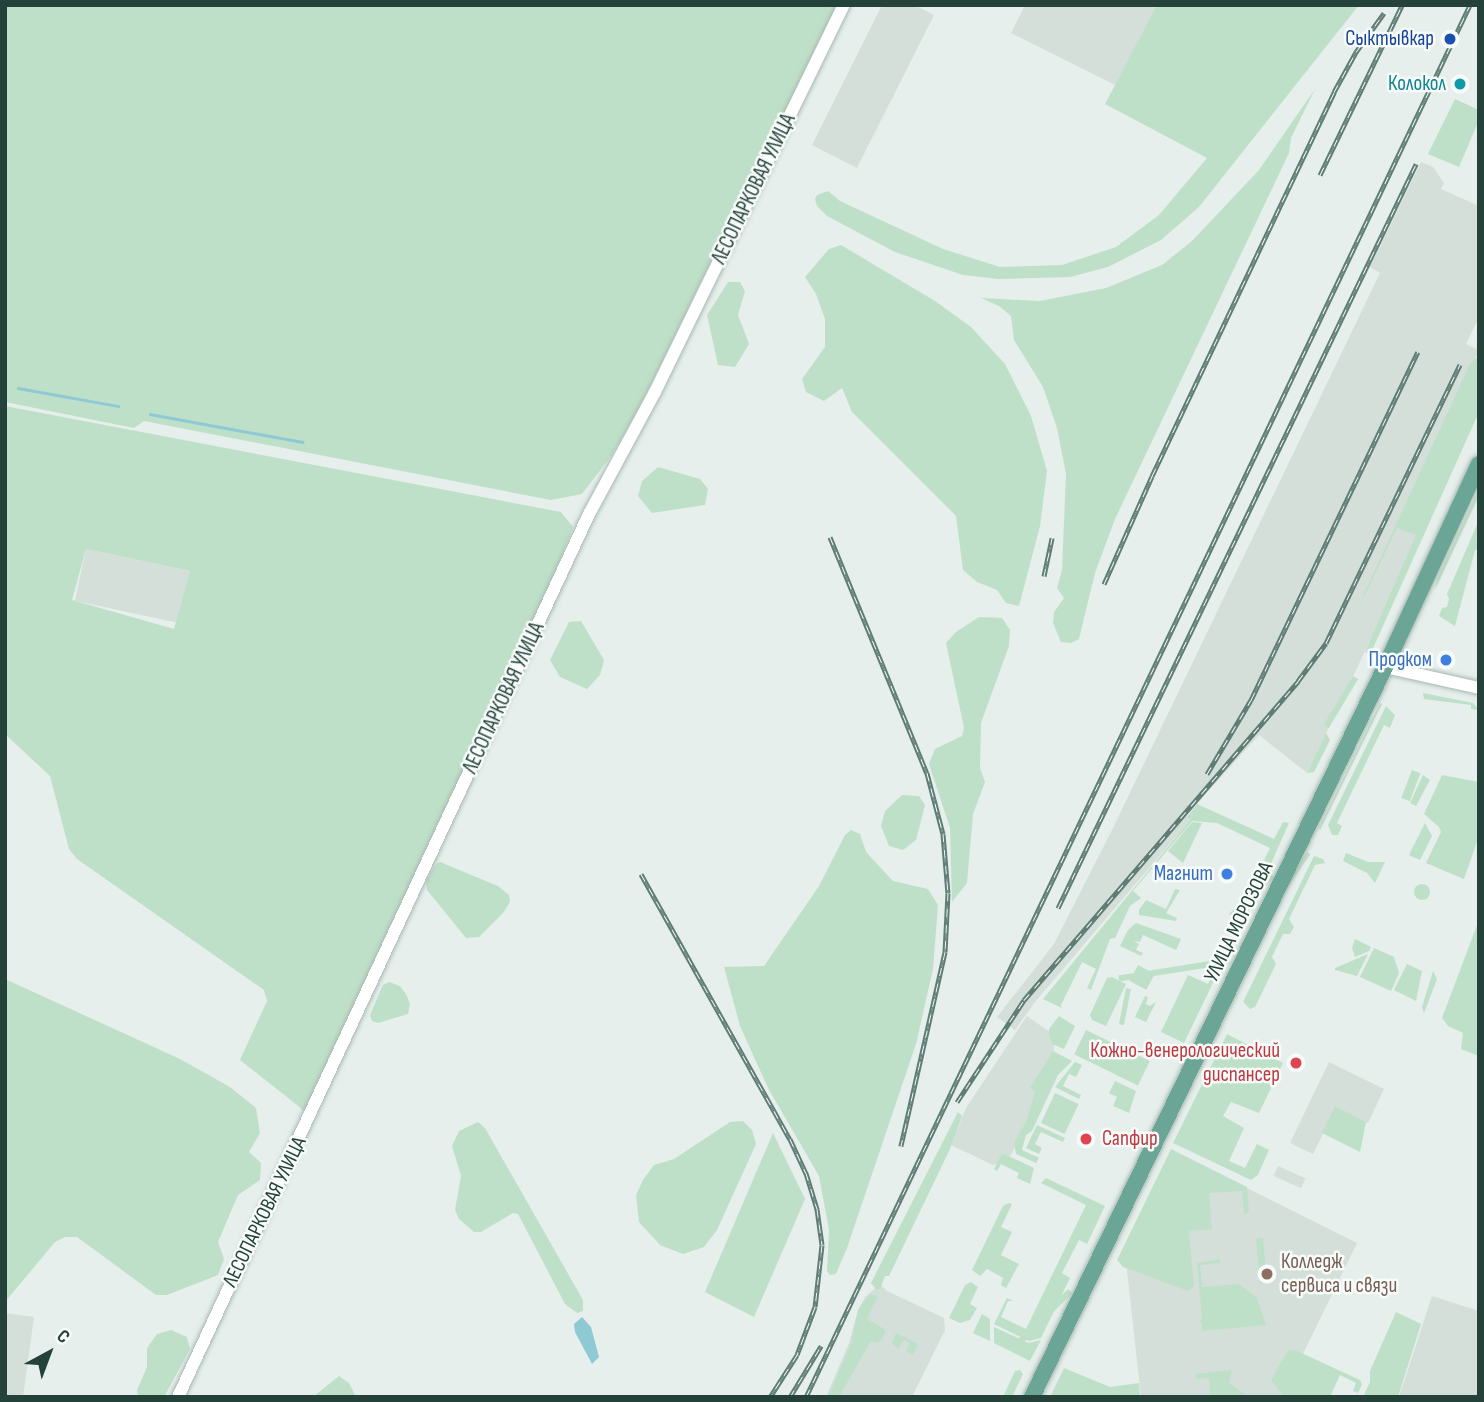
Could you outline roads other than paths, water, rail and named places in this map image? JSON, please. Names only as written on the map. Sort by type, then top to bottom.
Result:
[{"type":"main road","name":"УЛИЦА МОРОЗОВА","points":[[1032,1397],[1385,667],[1479,464]]},
{"type":"street","name":"ЛЕСОПАРКОВАЯ УЛИЦА","points":[[178,1397],[589,514],[655,392],[844,5]]},
{"type":"street","points":[[1385,667],[1479,688]]},
{"type":"water","points":[[582,1317],[591,1327],[599,1357],[592,1364],[575,1332],[574,1324]]},
{"type":"waterway","points":[[18,388],[118,406]]},
{"type":"waterway","points":[[150,414],[302,442]]},
{"type":"railway","points":[[1320,175],[1402,5]]},
{"type":"railway","points":[[806,1397],[1470,5]]},
{"type":"railway","points":[[1104,584],[1152,476],[1334,92],[1356,52],[1384,13]]},
{"type":"railway","points":[[1058,908],[1416,164]]},
{"type":"railway","points":[[1207,774],[1251,700],[1418,352]]},
{"type":"railway","points":[[957,1102],[1024,1000],[1298,681],[1326,643],[1460,365]]},
{"type":"railway","points":[[830,537],[927,773],[943,834],[948,893],[945,952],[901,1146]]},
{"type":"railway","points":[[1044,576],[1052,538]]},
{"type":"railway","points":[[641,874],[790,1139],[806,1173],[817,1209],[822,1245],[815,1307],[797,1355],[770,1397]]},
{"type":"railway","points":[[790,1397],[821,1346]]},
{"type":"place","name":"Сыктывкар","points":[[1450,39]]},
{"type":"place","name":"Колокол","points":[[1460,84]]},
{"type":"place","name":"Продком","points":[[1446,660]]},
{"type":"place","name":"Магнит","points":[[1227,874]]},
{"type":"place","name":"Кожно-венерологический диспансер","points":[[1296,1063]]},
{"type":"place","name":"Сапфир","points":[[1086,1139]]},
{"type":"place","name":"Колледж сервиса и связи","points":[[1267,1274]]}]
